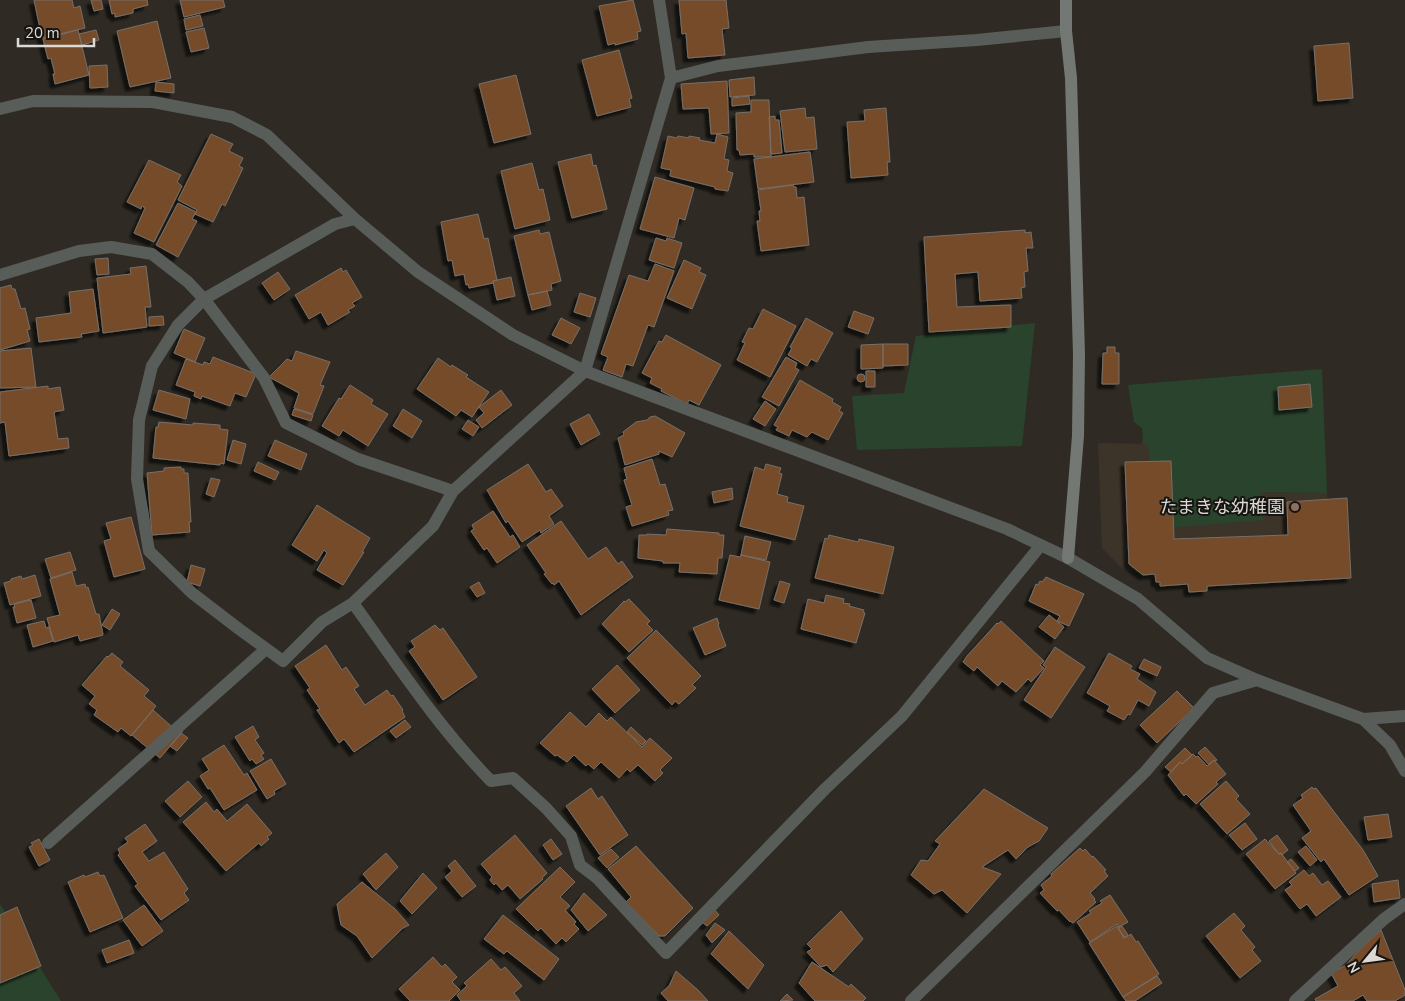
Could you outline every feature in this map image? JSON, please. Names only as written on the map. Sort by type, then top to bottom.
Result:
[{"type":"street","points":[[354,219],[335,224],[204,299],[178,325],[152,366],[139,420],[137,478],[149,551],[192,592],[283,661],[322,622],[353,603],[433,526],[453,491],[585,371],[671,78],[659,0]]},
{"type":"street","points":[[1066,0],[1066,32],[1071,78],[1079,354],[1078,436],[1068,558]]},
{"type":"street","points":[[671,78],[718,66],[868,47],[1066,32]]},
{"type":"street","points":[[0,108],[33,101],[153,102],[232,117],[267,135],[354,219],[418,272],[513,335],[585,371],[1007,529],[1068,558],[1138,599],[1208,658],[1257,680],[1364,718],[1405,716]]},
{"type":"street","points":[[0,275],[79,251],[111,247],[152,254],[188,282],[204,299],[264,378],[286,423],[358,459],[453,491]]},
{"type":"street","points":[[353,603],[435,716],[468,757],[491,781],[513,778],[546,808],[571,836],[580,864],[597,878],[666,953],[825,789],[902,716],[1041,545]]},
{"type":"street","points":[[48,843],[266,649]]},
{"type":"street","points":[[911,1001],[1145,772],[1213,693],[1257,680]]},
{"type":"street","points":[[1364,718],[1390,745],[1405,771]]},
{"type":"street","points":[[1294,1001],[1384,919],[1405,904]]},
{"type":"shaded area","name":"たまきな幼稚園","points":[[1098,443],[1148,444],[1262,520],[1261,492],[1327,493],[1333,576],[1155,585],[1154,574],[1124,570],[1102,548]]},
{"type":"green space","points":[[1035,323],[1022,446],[857,450],[852,396],[904,393],[916,336]]},
{"type":"green space","points":[[1322,369],[1327,493],[1261,492],[1263,520],[1156,529],[1148,444],[1142,444],[1142,428],[1134,422],[1128,385]]},
{"type":"green space","points":[[0,904],[61,1001],[0,1001]]},
{"type":"building","points":[[34,0],[72,0],[74,8],[80,6],[85,28],[42,38]]},
{"type":"building","points":[[91,0],[101,0],[103,9],[94,11]]},
{"type":"building","points":[[109,0],[147,0],[148,5],[133,9],[133,13],[115,17],[115,13],[112,14]]},
{"type":"building","points":[[180,0],[223,0],[225,7],[184,17]]},
{"type":"building","points":[[633,0],[641,31],[637,32],[638,39],[608,45],[599,6]]},
{"type":"building","points":[[679,0],[726,0],[729,28],[722,29],[725,55],[688,58],[686,33],[682,34]]},
{"type":"building","points":[[200,15],[203,26],[186,30],[184,19]]},
{"type":"building","points":[[157,21],[171,78],[130,87],[117,31]]},
{"type":"building","points":[[204,28],[209,48],[191,52],[186,32]]},
{"type":"building","points":[[78,30],[89,75],[55,84],[53,74],[55,74],[51,58],[48,59],[43,39]]},
{"type":"building","points":[[96,30],[99,40],[82,45],[79,34]]},
{"type":"building","points":[[1349,43],[1353,98],[1318,101],[1314,46]]},
{"type":"building","points":[[619,50],[632,98],[629,99],[631,107],[597,116],[582,60]]},
{"type":"building","points":[[107,65],[108,87],[90,88],[89,66]]},
{"type":"building","points":[[516,75],[531,134],[494,143],[479,84]]},
{"type":"building","points":[[754,77],[755,95],[730,97],[729,80]]},
{"type":"building","points":[[727,81],[729,133],[711,134],[709,108],[683,109],[681,84]]},
{"type":"building","points":[[156,82],[174,84],[174,93],[155,91]]},
{"type":"building","points":[[749,96],[750,104],[732,106],[732,98]]},
{"type":"building","points":[[751,100],[769,100],[771,157],[754,157],[754,154],[740,155],[739,150],[737,150],[736,113],[751,112]]},
{"type":"building","points":[[805,108],[806,118],[814,117],[817,149],[785,152],[780,111]]},
{"type":"building","points":[[886,108],[890,162],[887,162],[888,175],[851,178],[847,122],[865,121],[864,110]]},
{"type":"building","points":[[775,116],[775,120],[779,120],[782,153],[771,154],[769,117]]},
{"type":"building","points":[[211,134],[233,144],[229,151],[243,158],[239,166],[243,168],[225,206],[222,204],[213,222],[195,214],[197,210],[178,200]]},
{"type":"building","points":[[717,134],[728,137],[724,159],[729,160],[727,171],[733,173],[728,191],[670,176],[671,170],[661,168],[668,136],[689,138],[689,136],[715,143]]},
{"type":"building","points":[[810,152],[814,182],[758,189],[754,159]]},
{"type":"building","points":[[591,154],[593,166],[596,165],[607,209],[572,218],[558,162]]},
{"type":"building","points":[[149,160],[181,175],[177,182],[182,186],[154,242],[134,233],[145,208],[142,206],[141,209],[127,202]]},
{"type":"building","points":[[532,163],[539,190],[543,189],[550,220],[515,229],[501,171]]},
{"type":"building","points":[[655,177],[694,188],[685,220],[679,218],[674,238],[640,229]]},
{"type":"building","points":[[793,185],[796,187],[797,198],[804,197],[809,245],[761,251],[757,221],[760,221],[759,211],[761,211],[758,190]]},
{"type":"building","points":[[178,203],[196,212],[192,219],[197,221],[178,257],[156,245]]},
{"type":"building","points":[[478,214],[484,239],[488,238],[497,280],[493,281],[493,283],[469,288],[468,284],[466,285],[464,274],[455,276],[452,260],[448,261],[441,222]]},
{"type":"building","points":[[539,230],[540,234],[549,232],[561,281],[551,284],[552,290],[528,295],[514,236]]},
{"type":"building","points":[[1025,230],[1025,233],[1031,232],[1033,248],[1026,248],[1028,271],[1024,272],[1025,287],[1021,288],[1022,298],[980,301],[978,272],[955,274],[957,307],[1011,305],[1011,327],[929,332],[924,237]]},
{"type":"building","points":[[656,238],[666,241],[667,238],[682,243],[674,268],[649,260]]},
{"type":"building","points":[[108,258],[109,274],[97,275],[95,259]]},
{"type":"building","points":[[684,260],[701,268],[699,272],[706,275],[692,309],[667,298]]},
{"type":"building","points":[[655,264],[674,271],[654,327],[648,325],[633,366],[626,364],[622,377],[603,370],[608,357],[601,354],[629,275],[648,281]]},
{"type":"building","points":[[146,266],[151,307],[145,307],[147,327],[103,333],[97,278],[131,274],[130,268]]},
{"type":"building","points":[[341,268],[343,272],[346,270],[362,297],[352,303],[355,306],[348,310],[350,312],[328,325],[321,312],[309,319],[295,295]]},
{"type":"building","points":[[278,272],[290,289],[274,300],[262,283]]},
{"type":"building","points":[[511,277],[515,296],[497,300],[493,281]]},
{"type":"building","points":[[11,285],[12,289],[15,289],[21,309],[25,308],[30,329],[27,330],[30,341],[0,350],[0,288]]},
{"type":"building","points":[[93,289],[99,331],[81,334],[82,337],[39,342],[36,318],[71,313],[69,292]]},
{"type":"building","points":[[547,291],[551,305],[532,310],[528,295]]},
{"type":"building","points":[[580,293],[596,298],[590,317],[574,312]]},
{"type":"building","points":[[763,309],[796,326],[770,377],[737,360],[745,343],[742,342],[749,328],[753,329]]},
{"type":"building","points":[[854,311],[874,318],[868,334],[848,327]]},
{"type":"building","points":[[163,316],[164,325],[149,326],[149,317]]},
{"type":"building","points":[[561,318],[580,328],[571,344],[552,335]]},
{"type":"building","points":[[806,318],[833,333],[817,362],[811,359],[807,366],[788,355],[792,348],[790,347]]},
{"type":"building","points":[[184,329],[205,338],[195,362],[174,353]]},
{"type":"building","points":[[666,335],[721,365],[699,405],[689,400],[687,404],[661,391],[662,389],[650,383],[652,378],[642,373],[659,341],[662,342]]},
{"type":"building","points":[[883,344],[908,344],[908,365],[883,366]]},
{"type":"building","points":[[883,344],[883,368],[861,369],[861,345]]},
{"type":"building","points":[[1107,347],[1115,347],[1115,353],[1119,353],[1119,384],[1102,384],[1103,353],[1107,353]]},
{"type":"building","points":[[31,348],[36,387],[0,388],[0,351]]},
{"type":"building","points":[[296,351],[330,362],[320,385],[324,386],[313,414],[294,408],[299,393],[269,377],[287,359],[292,361]]},
{"type":"building","points":[[213,357],[256,374],[246,397],[235,393],[230,406],[202,396],[201,399],[194,396],[195,392],[176,385],[186,359],[203,365],[204,362],[210,364]]},
{"type":"building","points":[[786,357],[797,363],[795,368],[799,370],[779,406],[762,397]]},
{"type":"building","points":[[438,358],[468,375],[466,377],[489,392],[472,417],[461,410],[456,416],[417,389]]},
{"type":"building","points":[[866,371],[875,371],[875,387],[866,387]]},
{"type":"building","points":[[861,374],[865,378],[861,382],[857,378]]},
{"type":"building","points":[[800,380],[833,399],[832,402],[841,407],[839,411],[843,413],[828,440],[812,432],[807,437],[792,430],[789,436],[776,430],[778,427],[774,425]]},
{"type":"building","points":[[1310,384],[1312,407],[1279,410],[1278,387]]},
{"type":"building","points":[[350,385],[373,400],[371,404],[388,414],[368,446],[343,430],[339,436],[322,426],[339,398],[341,399]]},
{"type":"building","points":[[48,386],[48,389],[60,387],[64,410],[54,412],[58,439],[68,438],[69,448],[9,456],[5,422],[0,423],[0,392]]},
{"type":"building","points":[[159,390],[190,399],[186,419],[153,410]]},
{"type":"building","points":[[501,390],[512,405],[482,428],[476,420],[484,413],[479,407]]},
{"type":"building","points":[[765,401],[776,409],[765,426],[753,419]]},
{"type":"building","points":[[294,409],[313,415],[311,421],[292,415]]},
{"type":"building","points":[[403,409],[422,421],[412,438],[393,426]]},
{"type":"building","points":[[589,414],[600,434],[581,445],[570,424]]},
{"type":"building","points":[[655,416],[685,433],[672,457],[659,451],[659,454],[625,465],[618,438],[624,435],[623,432],[636,422]]},
{"type":"building","points":[[468,420],[479,427],[473,436],[462,429]]},
{"type":"building","points":[[159,422],[220,425],[220,429],[228,430],[224,464],[153,458],[156,427],[158,427]]},
{"type":"building","points":[[233,440],[246,444],[241,464],[227,460]]},
{"type":"building","points":[[275,440],[307,454],[301,470],[268,456]]},
{"type":"building","points":[[652,459],[660,485],[665,484],[673,510],[668,511],[669,515],[632,526],[626,507],[632,505],[624,480],[627,479],[624,468]]},
{"type":"building","name":"たまきな幼稚園","points":[[1171,461],[1174,539],[1288,535],[1287,502],[1347,498],[1351,578],[1207,586],[1207,591],[1189,592],[1188,584],[1160,586],[1160,582],[1156,582],[1155,574],[1143,575],[1129,564],[1125,462]]},
{"type":"building","points":[[258,462],[279,472],[275,480],[254,471]]},
{"type":"building","points":[[528,464],[546,492],[551,489],[563,506],[549,516],[554,524],[541,533],[540,530],[522,542],[508,521],[506,523],[487,490]]},
{"type":"building","points":[[766,464],[781,468],[779,473],[782,474],[777,494],[788,497],[787,502],[804,506],[795,540],[740,526],[755,467],[764,470]]},
{"type":"building","points":[[181,467],[181,469],[184,469],[184,473],[188,473],[190,532],[152,535],[147,473],[164,471],[164,468]]},
{"type":"building","points":[[211,478],[220,480],[214,497],[206,494]]},
{"type":"building","points":[[732,488],[733,499],[714,503],[712,492]]},
{"type":"building","points":[[317,505],[370,538],[362,552],[364,552],[343,585],[317,570],[327,553],[324,550],[317,561],[292,545]]},
{"type":"building","points":[[493,511],[510,537],[513,535],[520,547],[497,563],[487,548],[484,550],[471,531],[474,529],[472,525]]},
{"type":"building","points":[[131,517],[145,569],[114,577],[104,541],[111,539],[106,523]]},
{"type":"building","points":[[561,521],[588,559],[606,547],[618,564],[622,561],[633,577],[581,615],[559,581],[554,585],[544,574],[546,573],[527,545]]},
{"type":"building","points":[[667,529],[724,535],[722,558],[718,558],[717,574],[679,572],[680,563],[663,563],[663,561],[638,558],[639,535],[666,535]]},
{"type":"building","points":[[829,535],[858,542],[859,539],[894,547],[883,594],[815,578],[825,538],[828,539]]},
{"type":"building","points":[[745,536],[771,542],[766,560],[741,555]]},
{"type":"building","points":[[70,552],[76,570],[51,578],[45,559]]},
{"type":"building","points":[[730,555],[740,557],[741,555],[770,562],[759,609],[719,600]]},
{"type":"building","points":[[191,565],[205,569],[200,586],[187,582]]},
{"type":"building","points":[[72,572],[76,586],[85,584],[86,588],[88,587],[96,614],[99,614],[103,635],[80,641],[78,635],[54,642],[47,618],[60,615],[50,579]]},
{"type":"building","points":[[35,575],[41,596],[10,605],[4,583],[21,576],[22,579]]},
{"type":"building","points":[[1046,577],[1084,594],[1069,626],[1057,621],[1060,616],[1029,601],[1036,584],[1038,585]]},
{"type":"building","points":[[780,581],[790,584],[784,603],[774,600]]},
{"type":"building","points":[[479,582],[485,593],[477,597],[470,587]]},
{"type":"building","points":[[826,595],[844,599],[843,603],[864,610],[863,612],[865,613],[856,643],[801,629],[808,599],[824,603]]},
{"type":"building","points":[[629,599],[650,621],[647,624],[653,630],[629,652],[602,624],[624,601]]},
{"type":"building","points":[[31,600],[36,618],[17,623],[14,604]]},
{"type":"building","points":[[112,609],[120,614],[110,630],[102,625]]},
{"type":"building","points":[[1049,615],[1064,627],[1055,639],[1039,627]]},
{"type":"building","points":[[717,618],[726,646],[705,655],[693,628]]},
{"type":"building","points":[[44,621],[46,628],[49,627],[53,641],[33,647],[27,625]]},
{"type":"building","points":[[1001,621],[1044,661],[1040,665],[1044,668],[1031,682],[1028,679],[1016,692],[1002,681],[998,686],[977,667],[974,671],[963,662],[997,623]]},
{"type":"building","points":[[435,625],[440,630],[443,628],[477,677],[443,700],[409,651],[415,647],[411,641]]},
{"type":"building","points":[[656,630],[701,676],[692,685],[696,688],[679,704],[675,701],[672,705],[627,658]]},
{"type":"building","points":[[326,645],[342,670],[346,667],[359,686],[354,689],[365,705],[387,690],[391,696],[393,695],[403,710],[405,717],[354,752],[344,739],[339,743],[317,710],[320,709],[307,690],[310,688],[295,666]]},
{"type":"building","points":[[1055,647],[1085,667],[1051,718],[1024,700],[1046,667],[1043,665]]},
{"type":"building","points":[[112,653],[123,662],[120,666],[149,690],[144,696],[156,706],[131,736],[121,728],[118,732],[94,715],[97,710],[89,704],[95,696],[82,685],[107,656]]},
{"type":"building","points":[[1109,653],[1132,666],[1130,669],[1140,674],[1137,679],[1156,692],[1149,706],[1138,700],[1130,715],[1128,714],[1124,720],[1107,711],[1110,706],[1087,693]]},
{"type":"building","points":[[1144,659],[1161,667],[1157,676],[1139,668]]},
{"type":"building","points":[[617,665],[640,690],[615,713],[592,689]]},
{"type":"building","points":[[1177,691],[1194,708],[1157,743],[1140,725]]},
{"type":"building","points":[[153,710],[171,726],[183,731],[160,758],[132,735]]},
{"type":"building","points":[[570,712],[586,727],[599,713],[607,721],[611,717],[642,747],[650,738],[672,758],[660,770],[663,773],[655,781],[638,765],[630,772],[627,769],[619,778],[601,762],[594,769],[588,764],[586,766],[574,755],[567,762],[557,755],[555,756],[540,743]]},
{"type":"building","points":[[405,720],[411,727],[396,738],[390,731]]},
{"type":"building","points":[[253,726],[259,737],[255,740],[264,753],[261,755],[264,759],[256,764],[252,759],[250,761],[235,737]]},
{"type":"building","points":[[631,727],[646,741],[642,745],[627,732]]},
{"type":"building","points":[[181,733],[188,738],[177,751],[170,746]]},
{"type":"building","points":[[224,745],[244,775],[247,773],[257,790],[224,810],[200,776],[209,770],[202,759]]},
{"type":"building","points":[[1205,747],[1217,760],[1214,760],[1209,765],[1198,753]]},
{"type":"building","points":[[1185,748],[1192,755],[1182,764],[1180,762],[1171,772],[1165,767]]},
{"type":"building","points":[[1193,754],[1196,757],[1198,756],[1207,766],[1214,760],[1226,774],[1196,804],[1186,794],[1184,796],[1168,775],[1180,762],[1182,764]]},
{"type":"building","points":[[271,759],[286,784],[274,791],[275,794],[267,799],[250,771]]},
{"type":"building","points":[[188,781],[202,797],[180,817],[165,801]]},
{"type":"building","points":[[1226,781],[1239,796],[1236,799],[1250,814],[1227,834],[1200,804]]},
{"type":"building","points":[[1312,787],[1313,789],[1316,788],[1363,850],[1378,876],[1349,895],[1324,859],[1321,862],[1302,838],[1311,831],[1293,805],[1303,798],[1301,795]]},
{"type":"building","points":[[591,788],[598,799],[602,796],[628,835],[600,855],[566,806]]},
{"type":"building","points":[[984,789],[1048,828],[1039,841],[1028,847],[1016,859],[1008,850],[982,867],[1001,874],[967,913],[942,890],[934,894],[911,875],[921,860],[928,861],[940,844],[935,841]]},
{"type":"building","points":[[206,802],[214,812],[217,809],[227,821],[247,804],[272,833],[267,837],[269,839],[261,846],[259,843],[226,871],[183,822]]},
{"type":"building","points":[[1388,814],[1392,837],[1368,840],[1364,817]]},
{"type":"building","points":[[1245,823],[1257,839],[1242,850],[1229,835]]},
{"type":"building","points":[[145,824],[157,841],[142,852],[149,861],[164,852],[188,889],[184,893],[189,900],[161,920],[135,886],[138,884],[118,855],[120,853],[118,849],[128,842],[125,838]]},
{"type":"building","points":[[515,835],[547,873],[543,879],[520,899],[508,885],[502,890],[496,883],[494,885],[490,880],[492,877],[481,864]]},
{"type":"building","points":[[1277,835],[1288,850],[1282,855],[1281,853],[1279,854],[1269,841]]},
{"type":"building","points":[[39,839],[50,860],[39,866],[29,847],[33,845],[31,843]]},
{"type":"building","points":[[551,839],[562,854],[553,860],[543,845]]},
{"type":"building","points":[[1265,839],[1279,854],[1281,853],[1296,873],[1275,889],[1246,854]]},
{"type":"building","points":[[636,846],[693,908],[665,936],[659,936],[626,902],[631,897],[608,869]]},
{"type":"building","points":[[1306,846],[1317,860],[1310,866],[1298,852]]},
{"type":"building","points":[[1080,848],[1083,851],[1085,849],[1093,856],[1106,870],[1104,871],[1108,876],[1090,893],[1096,902],[1073,923],[1059,910],[1057,911],[1040,893],[1044,890],[1041,885]]},
{"type":"building","points":[[611,849],[619,857],[607,868],[598,858]]},
{"type":"building","points":[[386,853],[398,867],[376,890],[363,874]]},
{"type":"building","points":[[1291,859],[1299,868],[1295,871],[1287,862]]},
{"type":"building","points":[[455,860],[476,886],[462,897],[445,877],[452,871],[448,866]]},
{"type":"building","points":[[560,867],[575,882],[560,897],[570,906],[565,910],[576,922],[574,924],[579,929],[566,942],[562,938],[556,944],[541,928],[538,931],[516,909]]},
{"type":"building","points":[[1304,870],[1309,876],[1313,873],[1322,885],[1328,881],[1341,897],[1316,916],[1307,904],[1300,909],[1285,890],[1292,885],[1289,882]]},
{"type":"building","points":[[98,872],[100,876],[104,875],[123,918],[90,932],[68,882],[84,875],[85,877]]},
{"type":"building","points":[[423,873],[437,888],[412,914],[400,901]]},
{"type":"building","points":[[1398,880],[1400,898],[1374,902],[1372,884]]},
{"type":"building","points":[[362,882],[395,909],[409,925],[403,928],[372,958],[357,936],[341,925],[337,904]]},
{"type":"building","points":[[584,893],[607,915],[588,931],[571,910]]},
{"type":"building","points":[[1110,895],[1128,922],[1119,927],[1117,924],[1090,942],[1077,922],[1091,913],[1089,911],[1102,903],[1100,901]]},
{"type":"building","points":[[144,905],[163,931],[142,946],[123,920]]},
{"type":"building","points":[[17,907],[41,966],[0,983],[0,915]]},
{"type":"building","points":[[714,909],[719,915],[707,926],[702,922]]},
{"type":"building","points":[[841,911],[863,939],[833,972],[827,965],[821,967],[807,952],[812,949],[807,944]]},
{"type":"building","points":[[1234,913],[1245,926],[1241,930],[1255,947],[1252,950],[1261,961],[1240,978],[1206,936]]},
{"type":"building","points":[[503,915],[559,959],[544,980],[507,951],[504,954],[484,939]]},
{"type":"building","points":[[715,923],[725,930],[712,943],[706,935]]},
{"type":"building","points":[[1117,926],[1125,938],[1131,934],[1136,942],[1138,941],[1159,974],[1123,997],[1089,943]]},
{"type":"building","points":[[1122,926],[1128,935],[1124,938],[1118,928]]},
{"type":"building","points":[[1381,930],[1405,990],[1405,995],[1395,1001],[1367,1001],[1363,995],[1353,1001],[1316,1001],[1315,999],[1338,986],[1331,973],[1346,965]]},
{"type":"building","points":[[729,931],[764,965],[748,989],[711,954]]},
{"type":"building","points":[[129,940],[134,953],[107,963],[102,950]]},
{"type":"building","points":[[433,957],[442,967],[445,964],[457,977],[452,982],[460,990],[449,1001],[410,1001],[399,989]]},
{"type":"building","points":[[491,959],[501,970],[505,967],[522,986],[514,993],[520,1001],[461,1001],[457,995],[467,986],[464,983]]},
{"type":"building","points":[[812,962],[849,987],[851,984],[866,998],[863,1001],[815,1001],[799,983]]},
{"type":"building","points":[[676,971],[708,1001],[668,1001],[661,993],[669,986]]},
{"type":"building","points":[[1157,976],[1162,983],[1135,1001],[1126,1001],[1123,997]]},
{"type":"building","points":[[787,994],[793,1000],[780,1001]]},
{"type":"place","name":"たまきな幼稚園","points":[[1295,507]]}]
